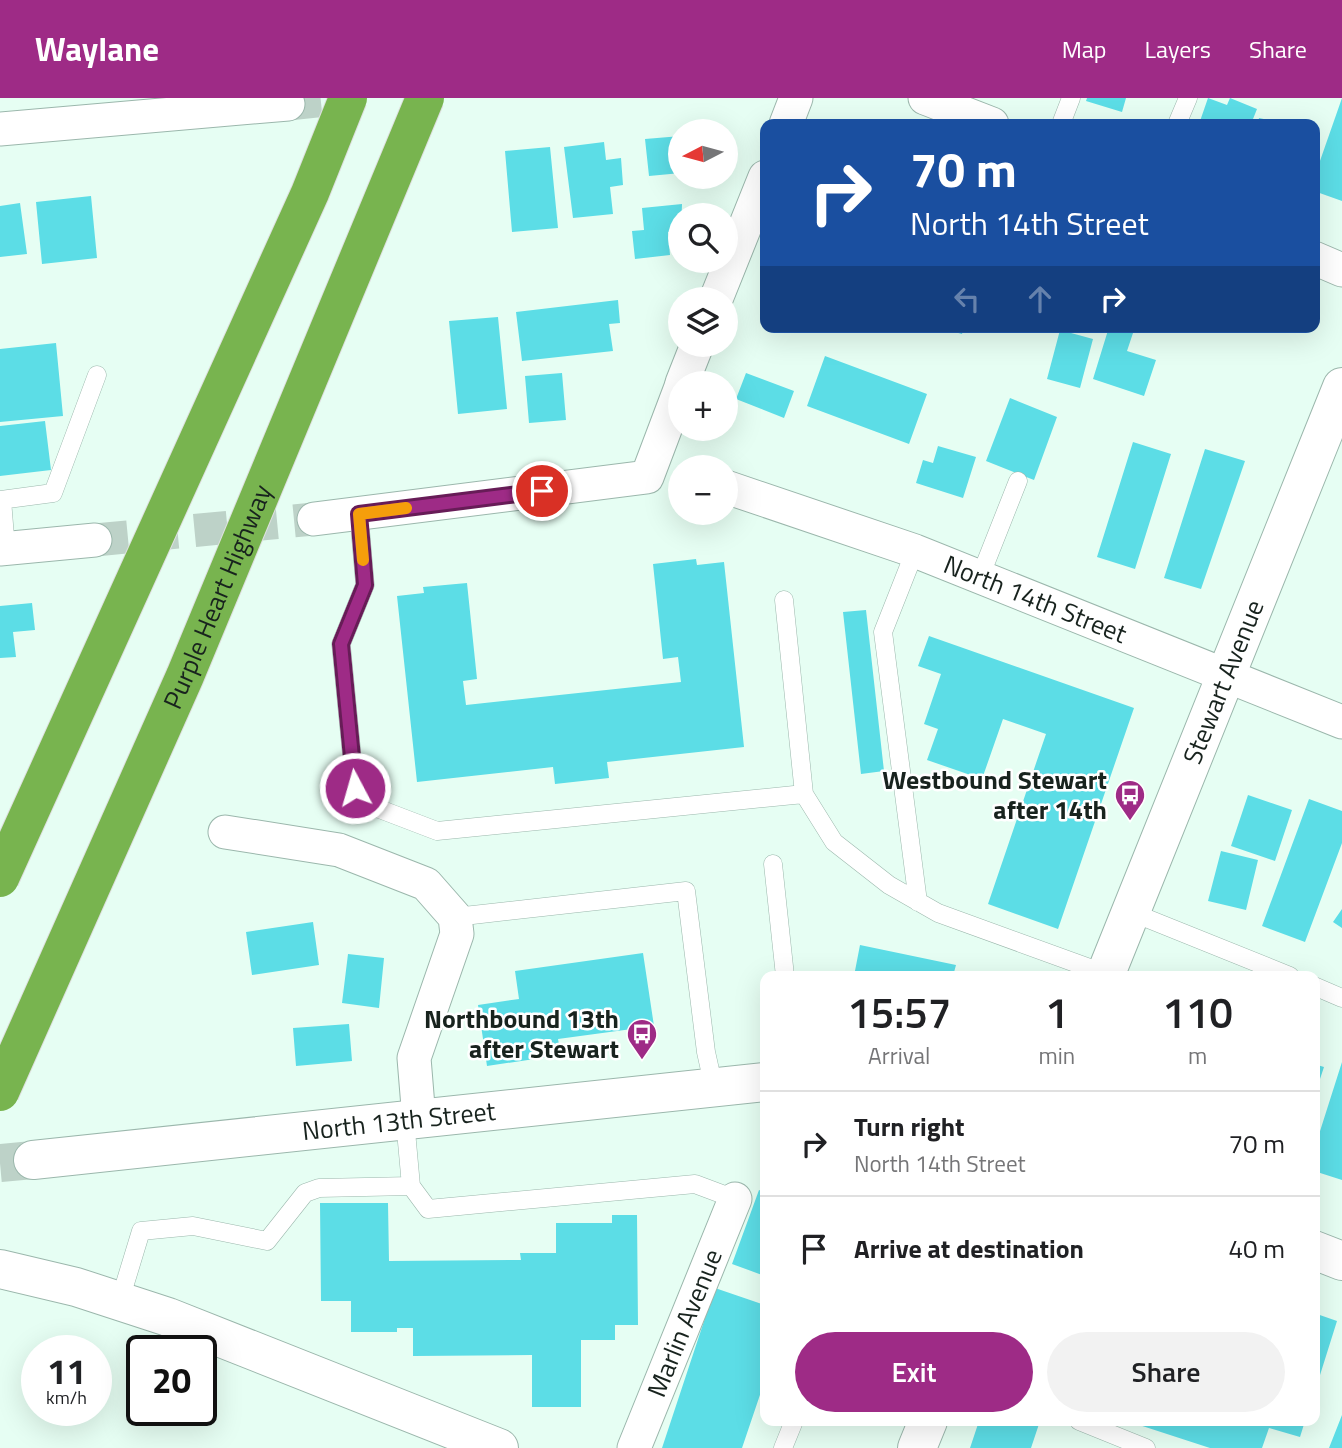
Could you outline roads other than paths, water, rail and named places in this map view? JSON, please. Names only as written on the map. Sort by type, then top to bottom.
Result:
[{"type":"highway","points":[[0,878],[310,193],[348,98]]},
{"type":"highway","name":"Purple Heart Highway","points":[[0,1092],[185,676],[425,98]]},
{"type":"main road","name":"Stewart Avenue","points":[[1108,971],[1342,387]]},
{"type":"main road","name":"North 13th Street","points":[[33,1160],[760,1083]]},
{"type":"main road","points":[[1320,1252],[1342,1261]]},
{"type":"main road","points":[[0,1269],[120,1300],[499,1448]]},
{"type":"main road","points":[[917,1448],[926,1426]]},
{"type":"street","points":[[788,119],[796,98]]},
{"type":"street","points":[[925,98],[979,119]]},
{"type":"street","points":[[0,129],[197,106],[288,104]]},
{"type":"street","points":[[721,287],[760,189]]},
{"type":"street","points":[[1320,261],[1342,270]]},
{"type":"street","points":[[314,519],[660,470],[668,438]]},
{"type":"street","name":"North 14th Street","points":[[738,491],[915,551],[1342,722]]},
{"type":"street","points":[[3,549],[95,540]]},
{"type":"street","points":[[225,832],[339,850],[426,884],[455,917],[457,934],[414,1058],[412,1119]]},
{"type":"street","name":"Marlin Avenue","points":[[634,1448],[735,1199]]},
{"type":"lane","points":[[1062,119],[1071,98]]},
{"type":"lane","points":[[1179,119],[1188,98]]},
{"type":"lane","points":[[3,549],[1,500],[53,494],[97,375]]},
{"type":"lane","points":[[980,577],[1018,481]]},
{"type":"lane","points":[[359,514],[365,585],[341,644],[355,788],[369,805],[437,831],[803,794]]},
{"type":"lane","points":[[915,551],[883,632],[918,902]]},
{"type":"lane","points":[[784,600],[803,794],[834,842],[889,886],[938,913],[1095,971]]},
{"type":"lane","points":[[773,864],[784,971]]},
{"type":"lane","points":[[455,917],[686,891],[714,1088]]},
{"type":"lane","points":[[1131,912],[1278,971]]},
{"type":"lane","points":[[1320,989],[1342,998]]},
{"type":"lane","points":[[412,1119],[411,1186],[428,1209],[695,1184],[735,1199]]},
{"type":"lane","points":[[120,1300],[141,1231],[193,1226],[267,1241],[305,1192],[319,1188],[411,1186]]},
{"type":"lane","points":[[783,1448],[792,1426]]},
{"type":"lane","points":[[1088,1426],[1116,1442],[1146,1448]]},
{"type":"tunnel","points":[[288,104],[345,98]]},
{"type":"tunnel","points":[[95,540],[314,519]]},
{"type":"tunnel","points":[[0,1163],[33,1160]]},
{"type":"place","name":"Westbound Stewart after 14th","points":[[1130,822]]},
{"type":"place","name":"Northbound 13th after Stewart","points":[[642,1061]]}]
